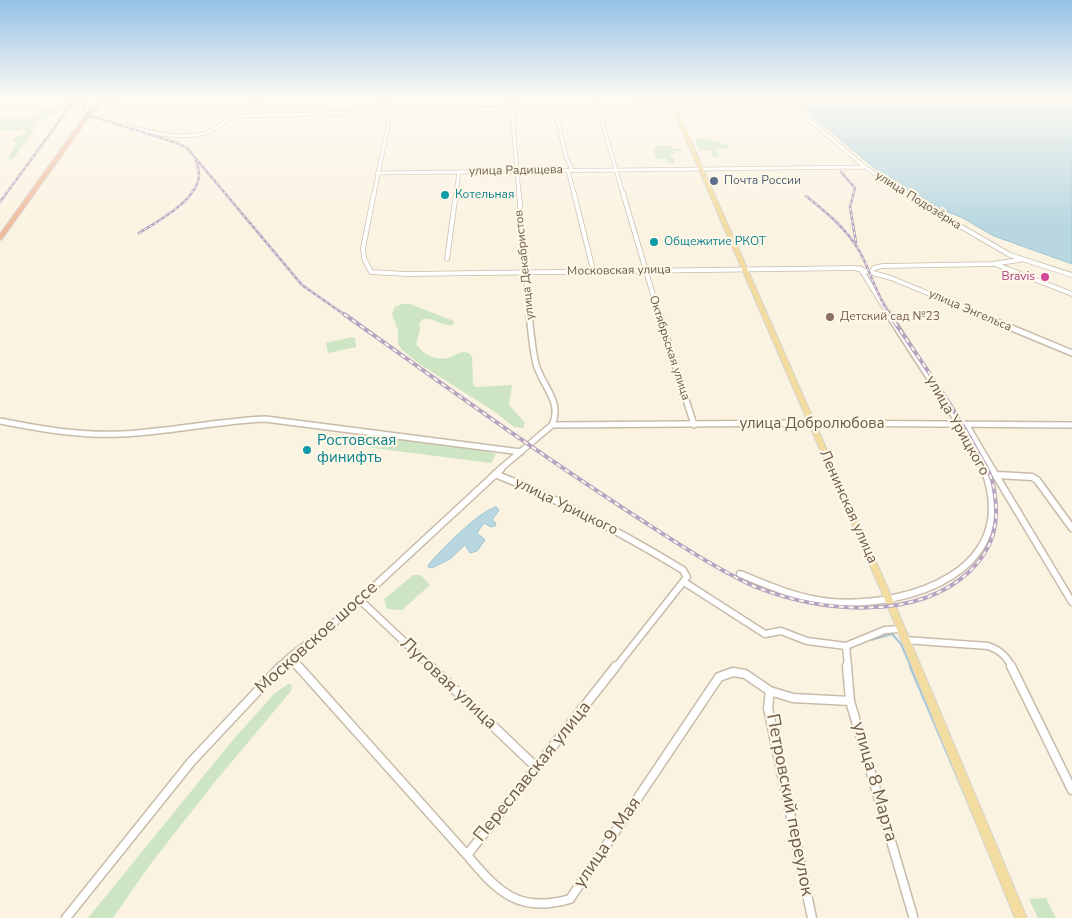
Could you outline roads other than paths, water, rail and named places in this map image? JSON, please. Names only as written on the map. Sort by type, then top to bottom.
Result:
[{"type":"highway","points":[[0,231],[65,141]]},
{"type":"highway","points":[[0,238],[69,141]]},
{"type":"main road","name":"Ленинская улица","points":[[688,141],[810,424],[889,600],[1021,918]]},
{"type":"street","points":[[377,173],[384,141]]},
{"type":"street","name":"улица Декабристов","points":[[515,141],[520,214],[537,368],[558,412],[557,418],[552,425]]},
{"type":"street","points":[[562,141],[593,270]]},
{"type":"street","name":"Октябрьская улица","points":[[609,141],[645,270],[694,425]]},
{"type":"street","name":"улица Подозёрка","points":[[834,141],[880,179],[958,226],[1021,260],[1072,275]]},
{"type":"street","name":"улица Радищева","points":[[377,173],[865,167]]},
{"type":"street","points":[[448,259],[459,171]]},
{"type":"street","name":"Московская улица","points":[[377,173],[362,254],[371,272],[407,274],[593,270],[866,270],[882,266],[993,264],[1021,260]]},
{"type":"street","points":[[993,264],[1072,294]]},
{"type":"street","name":"улица Энгельса","points":[[866,270],[1072,353]]},
{"type":"street","name":"улица Урицкого","points":[[866,270],[996,475],[1072,602]]},
{"type":"street","points":[[0,421],[62,433],[99,435],[144,433],[237,419],[265,419],[521,452]]},
{"type":"street","name":"улица Урицкого","points":[[740,574],[788,593],[818,601],[842,603],[889,600],[902,597],[943,579],[966,565],[981,549],[990,526],[993,503],[991,487],[984,468],[963,424]]},
{"type":"street","name":"улица Добролюбова","points":[[552,425],[1072,425]]},
{"type":"street","name":"Московское шоссе","points":[[66,918],[192,762],[290,657],[360,600],[495,474],[552,425]]},
{"type":"street","name":"улица Урицкого","points":[[495,474],[544,494],[629,537],[684,570],[685,578],[765,634],[781,631],[807,641],[846,646],[885,630],[901,629]]},
{"type":"street","points":[[996,475],[1032,477],[1037,480],[1072,528]]},
{"type":"street","name":"Переславская улица","points":[[290,657],[467,855],[685,578]]},
{"type":"street","name":"Луговая улица","points":[[360,600],[536,767]]},
{"type":"street","points":[[905,640],[988,646],[999,650],[1008,659],[1072,790]]},
{"type":"street","name":"улица 8 Марта","points":[[846,646],[850,701],[913,916]]},
{"type":"street","name":"улица 9 Мая","points":[[536,913],[553,911],[570,899],[719,677],[733,672],[745,674],[770,691]]},
{"type":"street","points":[[770,691],[793,698],[850,701]]},
{"type":"street","name":"Петровский переулок","points":[[770,691],[768,708],[812,918]]},
{"type":"street","points":[[467,855],[518,910]]},
{"type":"water","points":[[842,141],[1072,141],[1072,264],[994,236],[961,217],[937,208],[879,172]]},
{"type":"water","points":[[496,507],[499,510],[492,520],[496,523],[495,526],[491,527],[484,523],[477,533],[485,540],[477,551],[470,553],[465,545],[450,559],[432,568],[428,567],[461,532],[480,516]]},
{"type":"waterway","points":[[871,640],[892,634],[901,644],[911,667]]},
{"type":"waterway","points":[[910,666],[976,821]]},
{"type":"railway","points":[[0,202],[45,141]]},
{"type":"railway","points":[[170,141],[187,148],[302,285],[345,315]]},
{"type":"railway","points":[[139,233],[167,216],[193,192],[199,173],[196,161]]},
{"type":"railway","points":[[841,172],[855,188],[850,207],[856,242]]},
{"type":"railway","points":[[806,196],[836,221],[855,244],[890,315]]},
{"type":"railway","points":[[344,314],[557,464],[664,535],[712,564],[748,584],[781,596],[808,602],[866,608],[922,599],[947,588],[969,572],[984,554],[989,544],[993,534],[996,513],[994,489],[986,467],[945,396],[889,314]]},
{"type":"place","name":"Почта России","points":[[714,181]]},
{"type":"place","name":"Котельная","points":[[445,195]]},
{"type":"place","name":"Общежитие РКОТ","points":[[654,242]]},
{"type":"place","name":"Bravis","points":[[1045,277]]},
{"type":"place","name":"Детский сад №23","points":[[830,317]]},
{"type":"place","name":"Ростовская финифть","points":[[307,450]]}]
